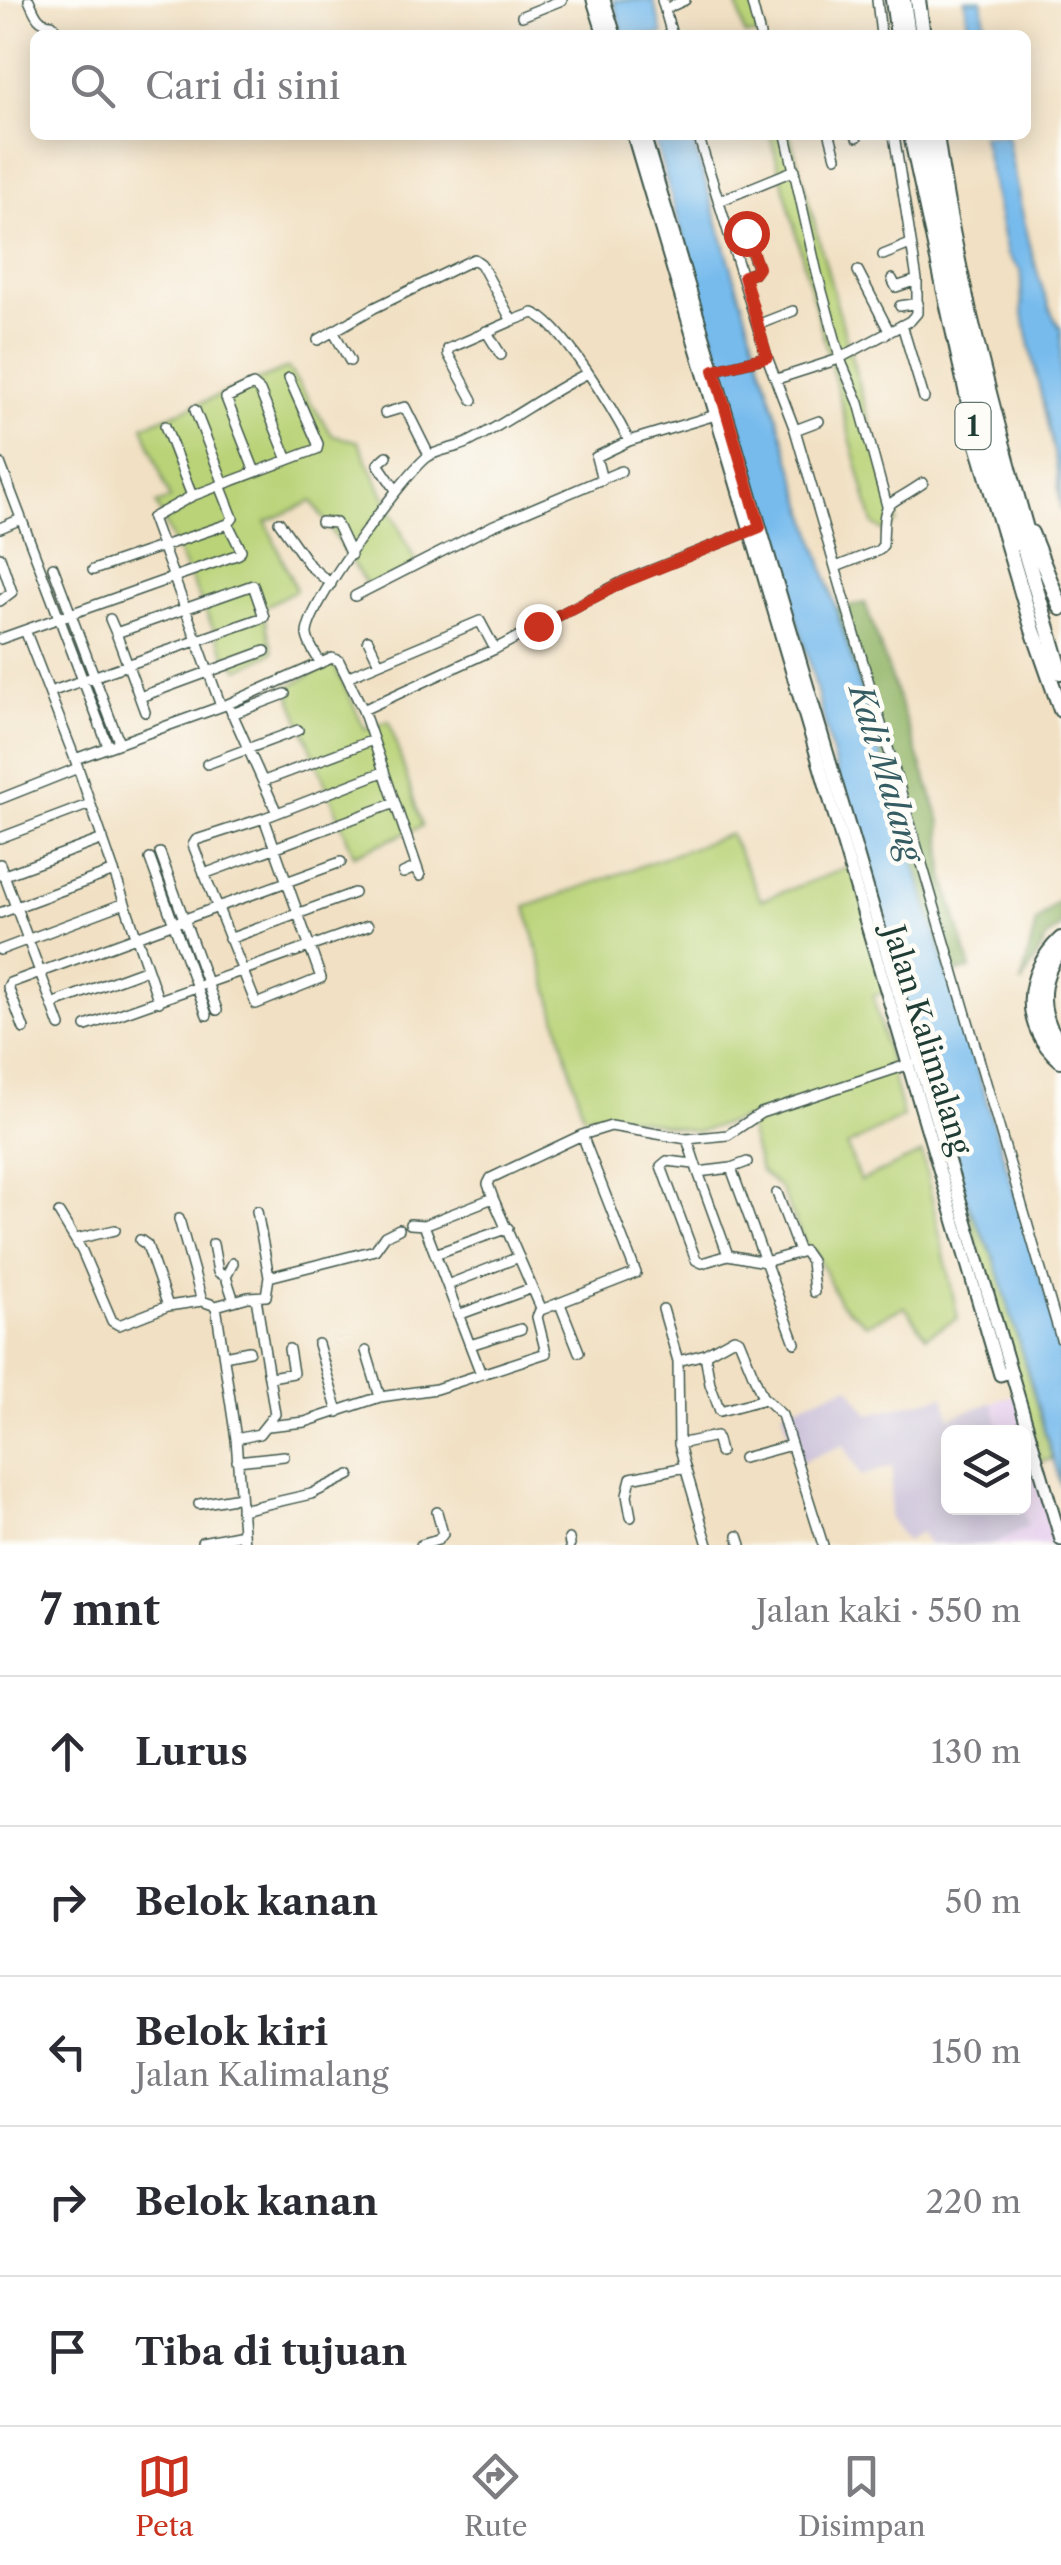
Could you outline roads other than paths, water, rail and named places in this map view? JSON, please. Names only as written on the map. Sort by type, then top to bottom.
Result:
[{"type":"highway","points":[[893,0],[897,30]]},
{"type":"highway","points":[[907,0],[914,30]]},
{"type":"highway","points":[[915,30],[918,0]]},
{"type":"highway","name":"1","points":[[912,140],[978,444],[1061,710]]},
{"type":"highway","name":"1","points":[[926,140],[994,446],[1061,672]]},
{"type":"highway","name":"1","points":[[926,140],[958,318],[990,449],[1038,623],[1061,687]]},
{"type":"highway","name":"1","points":[[937,140],[979,353],[1061,644]]},
{"type":"highway","points":[[1019,504],[1061,608]]},
{"type":"highway","points":[[1061,939],[1037,970],[1031,999],[1035,1026],[1061,1060]]},
{"type":"highway","points":[[1061,950],[1049,968],[1042,998],[1048,1025],[1061,1046]]},
{"type":"main road","points":[[593,0],[602,30]]},
{"type":"main road","points":[[604,0],[613,30]]},
{"type":"main road","name":"Jalan Kalimalang","points":[[635,140],[721,413],[1005,1374],[1061,1540]]},
{"type":"main road","name":"Jalan Kalimalang","points":[[646,140],[718,369],[721,413]]},
{"type":"street","points":[[29,0],[40,22],[52,24],[55,30]]},
{"type":"street","points":[[671,30],[663,4],[685,0]]},
{"type":"street","points":[[750,0],[759,30]]},
{"type":"street","points":[[877,0],[880,30]]},
{"type":"street","points":[[522,16],[557,1]]},
{"type":"street","points":[[700,140],[744,276],[763,358],[777,379],[795,430],[836,566],[1061,1339]]},
{"type":"street","points":[[787,140],[817,273],[888,506]]},
{"type":"street","points":[[831,140],[836,156]]},
{"type":"street","points":[[777,379],[841,356],[917,313],[917,280],[895,140]]},
{"type":"street","points":[[719,201],[795,170]]},
{"type":"street","points":[[729,235],[740,230],[746,233],[758,268],[744,276]]},
{"type":"street","points":[[883,255],[910,244]]},
{"type":"street","points":[[318,340],[470,260],[478,261],[512,321]]},
{"type":"street","points":[[858,271],[889,331]]},
{"type":"street","points":[[892,279],[895,288],[917,280]]},
{"type":"street","points":[[900,306],[918,303]]},
{"type":"street","points":[[757,325],[793,311]]},
{"type":"street","points":[[473,400],[448,350],[486,331],[539,314],[588,372],[629,441]]},
{"type":"street","points":[[902,324],[924,398]]},
{"type":"street","points":[[333,331],[350,361]]},
{"type":"street","points":[[486,331],[502,355]]},
{"type":"street","points":[[718,369],[763,358]]},
{"type":"street","points":[[320,662],[308,641],[308,629],[331,584],[381,506],[428,456],[466,444],[546,393],[588,372]]},
{"type":"street","points":[[277,813],[208,671],[152,516],[318,446],[289,378]]},
{"type":"street","points":[[255,472],[226,398],[253,385],[260,391],[288,460]]},
{"type":"street","points":[[384,413],[405,408],[428,456]]},
{"type":"street","points":[[93,570],[228,524],[233,518],[195,410]]},
{"type":"street","points":[[602,480],[596,457],[629,441],[721,413]]},
{"type":"street","points":[[795,430],[819,420]]},
{"type":"street","points":[[164,426],[192,496]]},
{"type":"street","points":[[387,456],[378,464],[396,490]]},
{"type":"street","points":[[0,463],[60,618],[90,679]]},
{"type":"street","points":[[355,596],[502,521],[621,471]]},
{"type":"street","points":[[836,566],[879,550],[883,540],[882,516],[888,506],[923,483]]},
{"type":"street","points":[[0,528],[21,519]]},
{"type":"street","points":[[279,522],[310,566],[331,584]]},
{"type":"street","points":[[322,522],[336,523],[351,555]]},
{"type":"street","points":[[0,639],[239,554],[241,550],[228,524]]},
{"type":"street","points":[[362,710],[624,582],[755,529]]},
{"type":"street","points":[[0,601],[12,592],[1,561]]},
{"type":"street","points":[[53,567],[113,744]]},
{"type":"street","points":[[50,692],[263,618],[253,585],[116,633]]},
{"type":"street","points":[[110,619],[145,712]]},
{"type":"street","points":[[347,677],[480,621],[495,648]]},
{"type":"street","points":[[25,630],[159,1002]]},
{"type":"street","points":[[368,640],[379,664]]},
{"type":"street","points":[[140,697],[265,651]]},
{"type":"street","points":[[227,708],[320,662],[336,658],[362,710],[419,872],[403,873]]},
{"type":"street","points":[[0,799],[113,744],[285,694]]},
{"type":"street","points":[[208,764],[298,730]]},
{"type":"street","points":[[264,781],[373,740]]},
{"type":"street","points":[[264,818],[320,981],[256,1004],[194,847],[196,840],[383,772]]},
{"type":"street","points":[[204,874],[395,803]]},
{"type":"street","points":[[0,838],[90,804]]},
{"type":"street","points":[[393,841],[406,836]]},
{"type":"street","points":[[2,876],[103,840]]},
{"type":"street","points":[[155,856],[212,1013]]},
{"type":"street","points":[[24,1029],[8,986],[340,862]]},
{"type":"street","points":[[0,864],[60,1026]]},
{"type":"street","points":[[0,913],[114,871]]},
{"type":"street","points":[[230,938],[354,893]]},
{"type":"street","points":[[0,950],[125,903]]},
{"type":"street","points":[[86,1026],[368,926]]},
{"type":"street","points":[[52,1004],[147,969]]},
{"type":"street","points":[[542,1310],[493,1198],[488,1184],[492,1178],[582,1135],[611,1126],[687,1138],[728,1135],[760,1113],[913,1062]]},
{"type":"street","points":[[268,1426],[305,1422],[380,1398],[436,1388],[546,1353],[537,1317],[542,1310],[632,1277],[636,1268],[582,1135]]},
{"type":"street","points":[[687,1138],[728,1255]]},
{"type":"street","points":[[747,1162],[731,1168],[696,1168],[666,1162],[661,1166],[696,1260],[702,1263],[728,1255],[765,1262],[806,1252],[814,1292]]},
{"type":"street","points":[[731,1168],[794,1343]]},
{"type":"street","points":[[777,1193],[799,1252]]},
{"type":"street","points":[[410,1224],[424,1225],[493,1198]]},
{"type":"street","points":[[60,1213],[76,1238],[114,1324],[123,1324],[168,1306],[202,1301],[216,1306],[268,1295],[269,1277],[257,1211]]},
{"type":"street","points":[[179,1220],[202,1301]]},
{"type":"street","points":[[424,1225],[481,1374]]},
{"type":"street","points":[[436,1254],[508,1228]]},
{"type":"street","points":[[76,1238],[115,1230]]},
{"type":"street","points":[[269,1277],[375,1250],[385,1236],[399,1230]]},
{"type":"street","points":[[140,1240],[147,1245],[168,1306]]},
{"type":"street","points":[[213,1244],[218,1272],[226,1277],[234,1301]]},
{"type":"street","points":[[447,1285],[519,1257]]},
{"type":"street","points":[[226,1277],[233,1263]]},
{"type":"street","points":[[458,1315],[532,1288]]},
{"type":"street","points":[[236,1440],[260,1434],[275,1414],[256,1298]]},
{"type":"street","points":[[560,1304],[579,1352]]},
{"type":"street","points":[[202,1542],[243,1540],[236,1440],[216,1306]]},
{"type":"street","points":[[663,1309],[678,1361],[679,1444],[708,1545]]},
{"type":"street","points":[[470,1345],[520,1329]]},
{"type":"street","points":[[678,1361],[705,1354],[736,1338],[764,1399],[782,1415],[823,1545]]},
{"type":"street","points":[[318,1344],[338,1412]]},
{"type":"street","points":[[271,1377],[293,1373],[289,1349]]},
{"type":"street","points":[[224,1356],[249,1351]]},
{"type":"street","points":[[366,1351],[380,1398]]},
{"type":"street","points":[[705,1354],[717,1408],[764,1399]]},
{"type":"street","points":[[679,1444],[715,1436],[719,1438],[720,1452]]},
{"type":"street","points":[[743,1458],[791,1445]]},
{"type":"street","points":[[237,1461],[284,1456]]},
{"type":"street","points":[[630,1517],[627,1495],[633,1476],[685,1467]]},
{"type":"street","points":[[240,1510],[311,1494],[350,1475]]},
{"type":"street","points":[[198,1504],[240,1497]]},
{"type":"street","points":[[421,1545],[443,1534],[437,1512]]},
{"type":"water","points":[[613,0],[653,0],[662,30],[622,30]]},
{"type":"water","points":[[965,0],[982,0],[985,30],[968,30]]},
{"type":"water","name":"Kali Malang","points":[[654,140],[693,140],[1061,1344],[1061,1486],[995,1260],[964,1196],[859,864],[810,664]]},
{"type":"water","points":[[983,140],[1008,140],[1036,266],[1061,329],[1061,511],[1056,462],[1022,310],[1021,271],[1007,255]]}]
